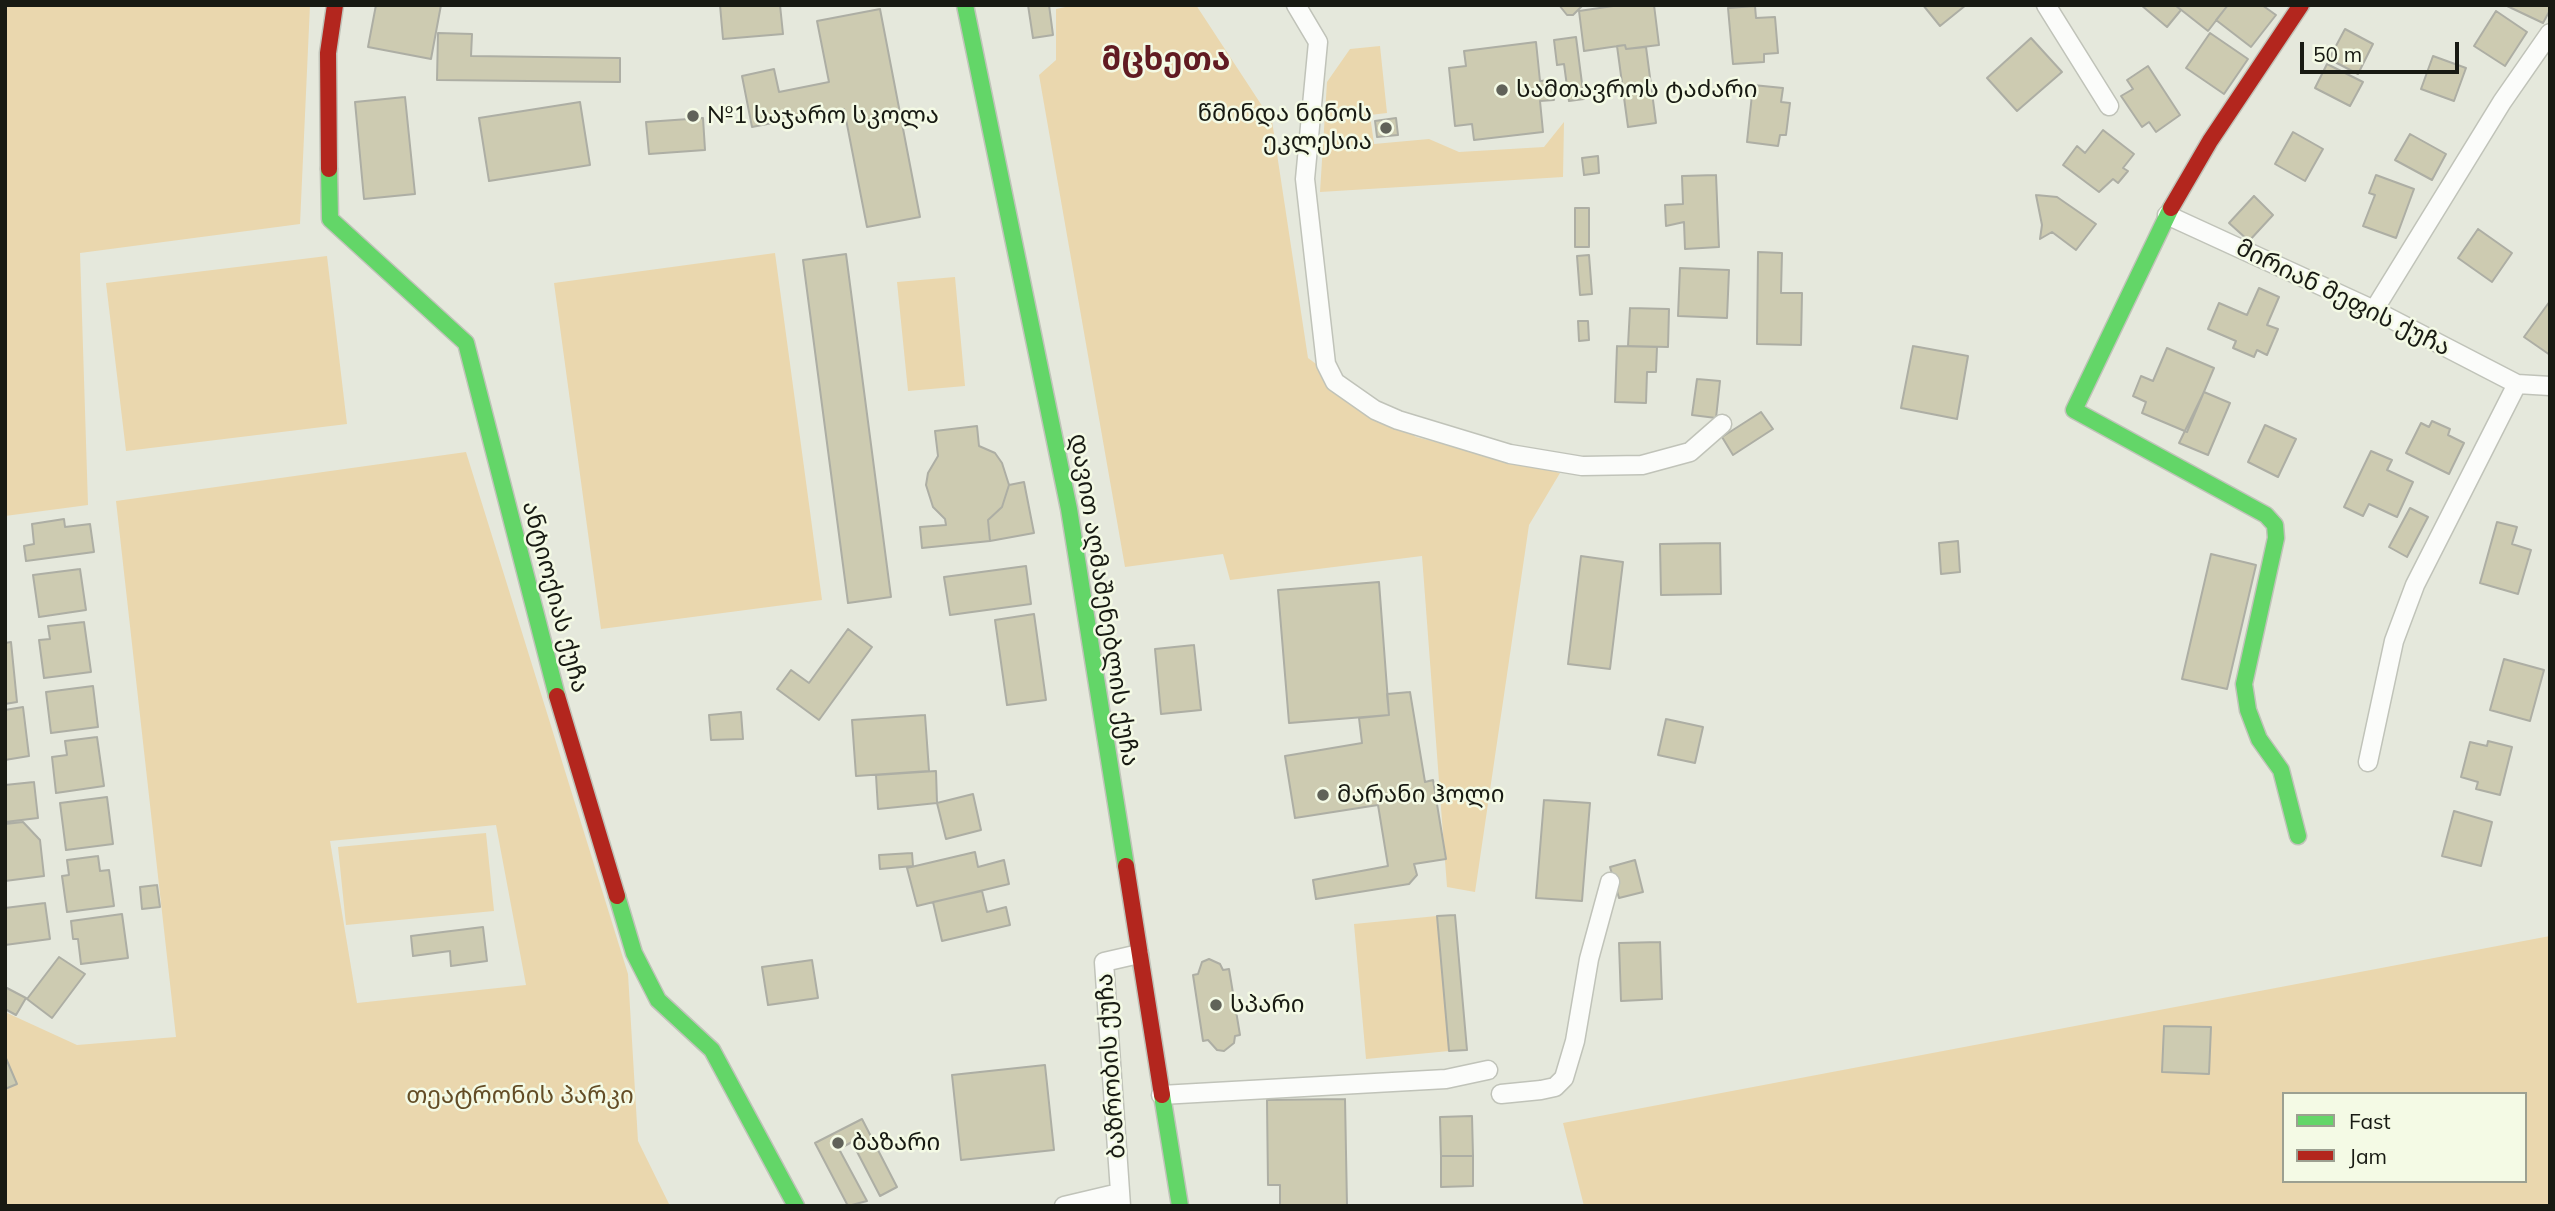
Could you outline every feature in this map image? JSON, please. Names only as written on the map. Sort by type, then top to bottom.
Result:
[{"type":"street","name":"ანტიოქიას ქუჩა","points":[[335,5],[328,53],[330,219],[466,343],[551,675],[634,953],[658,1000],[712,1050],[796,1206]]},
{"type":"street","name":"დავით აღმაშენებლის ქუჩა","points":[[965,5],[1069,509],[1180,1206]]},
{"type":"street","points":[[1296,5],[1318,42],[1305,179],[1326,364],[1335,382],[1375,410],[1398,419],[1510,454],[1582,466],[1642,465],[1690,452],[1722,424]]},
{"type":"street","points":[[2046,5],[2109,106]]},
{"type":"street","points":[[2298,836],[2281,770],[2259,739],[2248,710],[2244,684],[2276,538],[2275,525],[2266,514],[2074,410],[2167,215],[2210,141],[2301,5]]},
{"type":"street","points":[[2374,310],[2502,102],[2550,33]]},
{"type":"street","name":"მირიან მეფის ქუჩა","points":[[2167,215],[2374,310],[2517,384]]},
{"type":"street","points":[[2368,762],[2395,641],[2416,585],[2517,384],[2550,386]]},
{"type":"street","points":[[1501,1094],[1548,1088],[1564,1079],[1575,1041],[1589,958],[1610,882]]},
{"type":"street","name":"ბაზრობის ქუჩა","points":[[1120,1199],[1104,962],[1139,954]]},
{"type":"street","points":[[1161,1095],[1446,1079],[1488,1070]]},
{"type":"street","points":[[1064,1206],[1120,1199]]},
{"type":"green space","points":[[5,5],[310,5],[300,224],[80,253],[88,505],[5,516]]},
{"type":"green space","points":[[1075,5],[1196,5],[1272,121],[1308,358],[1416,437],[1560,473],[1529,525],[1475,892],[1447,887],[1422,556],[1230,580],[1223,554],[1125,567],[1039,75],[1056,60],[1056,9]]},
{"type":"green space","points":[[1380,46],[1387,113],[1370,115],[1374,144],[1429,139],[1459,152],[1544,147],[1564,122],[1563,177],[1320,192],[1327,82],[1350,49]]},
{"type":"green space","points":[[775,253],[822,600],[601,629],[554,283]]},
{"type":"green space","points":[[327,256],[347,424],[126,451],[106,283]]},
{"type":"green space","points":[[955,277],[965,386],[908,391],[897,282]]},
{"type":"green space","name":"თეატრონის პარკი","points":[[466,452],[628,974],[638,1141],[670,1206],[5,1206],[5,1012],[77,1045],[176,1037],[116,501]],"holes":[[[496,825],[526,985],[357,1003],[330,841]]]},
{"type":"green space","points":[[486,833],[494,911],[346,925],[338,847]]},
{"type":"green space","points":[[1437,916],[1449,1051],[1366,1059],[1354,924]]},
{"type":"green space","points":[[2550,936],[2550,1206],[1584,1206],[1563,1123]]},
{"type":"building","points":[[376,5],[441,5],[431,59],[368,47]]},
{"type":"building","points":[[720,5],[780,5],[783,34],[723,39]]},
{"type":"building","points":[[1028,5],[1049,5],[1053,35],[1033,38]]},
{"type":"building","points":[[1559,5],[1582,6],[1573,15],[1567,15]]},
{"type":"building","points":[[1620,5],[1654,5],[1659,45],[1626,49],[1625,45],[1584,51],[1579,11]]},
{"type":"building","points":[[1923,5],[1966,5],[1940,26]]},
{"type":"building","points":[[2141,5],[2175,5],[2181,10],[2167,27]]},
{"type":"building","points":[[2175,5],[2228,5],[2208,31]]},
{"type":"building","points":[[2228,5],[2262,5],[2276,15],[2251,47],[2216,20]]},
{"type":"building","points":[[2505,5],[2550,5],[2550,10],[2543,23]]},
{"type":"building","points":[[1755,6],[1756,18],[1775,17],[1778,53],[1764,54],[1764,62],[1733,64],[1728,8]]},
{"type":"building","points":[[880,9],[920,217],[867,227],[844,109],[752,127],[742,76],[774,69],[779,92],[829,82],[817,21]]},
{"type":"building","points":[[2496,11],[2527,32],[2505,66],[2474,46]]},
{"type":"building","points":[[2345,29],[2373,44],[2358,74],[2329,59]]},
{"type":"building","points":[[438,33],[472,34],[471,56],[620,58],[620,82],[437,80]]},
{"type":"building","points":[[2210,33],[2248,59],[2224,94],[2186,68]]},
{"type":"building","points":[[1576,37],[1584,99],[1569,101],[1564,64],[1557,65],[1554,40]]},
{"type":"building","points":[[2031,38],[2062,72],[2017,111],[1987,78]]},
{"type":"building","name":"სამთავროს ტაძარი","points":[[1536,42],[1540,81],[1551,80],[1554,100],[1540,101],[1543,132],[1474,140],[1472,124],[1455,126],[1449,68],[1466,66],[1464,51]]},
{"type":"building","points":[[1625,45],[1626,49],[1646,47],[1656,123],[1628,127],[1617,46]]},
{"type":"building","points":[[2433,56],[2466,68],[2454,101],[2421,89]]},
{"type":"building","points":[[2327,64],[2363,82],[2350,106],[2315,88]]},
{"type":"building","points":[[2148,66],[2180,115],[2156,132],[2149,122],[2142,127],[2121,96],[2133,89],[2127,80]]},
{"type":"building","points":[[1753,85],[1783,88],[1781,102],[1790,103],[1786,135],[1780,135],[1778,146],[1747,142]]},
{"type":"building","points":[[405,97],[415,194],[364,199],[355,102]]},
{"type":"building","points":[[580,102],[590,165],[489,181],[479,118]]},
{"type":"building","points":[[703,118],[705,150],[649,154],[646,122]]},
{"type":"building","name":"წმინდა ნინოს ეკლესია","points":[[1396,118],[1398,135],[1377,137],[1375,121]]},
{"type":"building","points":[[2103,130],[2134,154],[2123,168],[2128,171],[2118,183],[2113,179],[2099,192],[2063,165],[2077,146],[2085,153]]},
{"type":"building","points":[[2293,132],[2323,149],[2305,181],[2275,164]]},
{"type":"building","points":[[2410,134],[2446,154],[2432,180],[2395,160]]},
{"type":"building","points":[[1598,156],[1599,173],[1584,175],[1582,158]]},
{"type":"building","points":[[1716,175],[1719,247],[1685,249],[1684,222],[1666,226],[1665,205],[1683,204],[1682,176]]},
{"type":"building","points":[[2376,175],[2414,189],[2396,238],[2363,226],[2375,195],[2369,193]]},
{"type":"building","points":[[2036,195],[2057,197],[2096,224],[2076,250],[2052,232],[2040,239],[2042,225]]},
{"type":"building","points":[[2254,196],[2273,215],[2249,241],[2229,223]]},
{"type":"building","points":[[1575,208],[1589,208],[1589,247],[1575,247]]},
{"type":"building","points":[[2478,229],[2512,253],[2492,282],[2458,258]]},
{"type":"building","points":[[1758,252],[1782,253],[1781,293],[1802,293],[1801,345],[1757,344]]},
{"type":"building","points":[[846,254],[891,597],[848,603],[803,260]]},
{"type":"building","points":[[1589,255],[1592,294],[1580,295],[1577,256]]},
{"type":"building","points":[[1680,268],[1729,270],[1727,318],[1678,316]]},
{"type":"building","points":[[2259,288],[2279,297],[2267,325],[2278,329],[2267,355],[2257,350],[2254,357],[2233,348],[2236,341],[2208,329],[2219,303],[2247,315]]},
{"type":"building","points":[[2550,301],[2550,355],[2524,337]]},
{"type":"building","points":[[1630,308],[1669,309],[1668,347],[1628,346]]},
{"type":"building","points":[[1578,321],[1588,321],[1589,340],[1579,341]]},
{"type":"building","points":[[1617,346],[1657,347],[1656,372],[1647,372],[1646,403],[1615,402]]},
{"type":"building","points":[[1913,346],[1968,356],[1957,419],[1901,408]]},
{"type":"building","points":[[2167,348],[2214,368],[2187,432],[2142,413],[2146,402],[2133,396],[2141,376],[2153,381]]},
{"type":"building","points":[[1697,379],[1720,381],[1716,418],[1692,415]]},
{"type":"building","points":[[2204,392],[2230,403],[2208,455],[2179,443]]},
{"type":"building","points":[[1761,412],[1773,429],[1733,455],[1722,437]]},
{"type":"building","points":[[2432,421],[2450,429],[2448,435],[2464,443],[2449,474],[2406,453],[2421,423],[2429,427]]},
{"type":"building","points":[[2265,425],[2296,439],[2278,477],[2248,462]]},
{"type":"building","points":[[977,426],[979,446],[995,453],[1002,463],[1009,485],[1002,507],[988,520],[990,541],[922,548],[920,527],[946,525],[945,519],[933,507],[926,485],[928,473],[938,456],[935,431]]},
{"type":"building","points":[[2371,451],[2392,460],[2387,470],[2413,482],[2397,517],[2369,504],[2363,516],[2344,507]]},
{"type":"building","points":[[1024,482],[1034,533],[990,541],[988,520],[1002,507],[1009,485]]},
{"type":"building","points":[[2410,508],[2428,517],[2407,557],[2389,547]]},
{"type":"building","points":[[64,519],[65,527],[90,524],[94,552],[26,561],[24,546],[34,544],[32,524]]},
{"type":"building","points":[[2497,522],[2517,527],[2512,544],[2531,550],[2518,594],[2480,583]]},
{"type":"building","points":[[1958,541],[1960,572],[1941,574],[1939,543]]},
{"type":"building","points":[[1720,543],[1721,594],[1661,595],[1660,544]]},
{"type":"building","points":[[2211,554],[2256,565],[2227,689],[2182,679]]},
{"type":"building","points":[[1581,556],[1623,562],[1610,669],[1568,664]]},
{"type":"building","points":[[1026,566],[1031,604],[950,615],[944,577]]},
{"type":"building","points":[[80,569],[86,610],[39,617],[33,575]]},
{"type":"building","points":[[1379,582],[1389,715],[1289,723],[1278,590]]},
{"type":"building","points":[[1034,614],[1046,700],[1007,705],[995,620]]},
{"type":"building","points":[[84,622],[91,672],[44,678],[39,640],[50,639],[48,626]]},
{"type":"building","points":[[848,629],[872,647],[819,720],[777,689],[791,670],[809,683]]},
{"type":"building","points":[[11,642],[17,702],[5,704],[5,643]]},
{"type":"building","points":[[1194,645],[1201,710],[1161,714],[1155,649]]},
{"type":"building","points":[[2504,659],[2544,670],[2530,721],[2490,710]]},
{"type":"building","points":[[93,686],[98,727],[51,733],[46,692]]},
{"type":"building","points":[[1410,692],[1425,782],[1433,780],[1446,859],[1414,864],[1417,875],[1409,884],[1316,899],[1313,880],[1388,866],[1378,805],[1295,818],[1285,756],[1362,743],[1359,718],[1389,715],[1387,694]]},
{"type":"building","points":[[23,707],[29,756],[5,760],[5,710]]},
{"type":"building","points":[[741,712],[743,739],[711,740],[709,715]]},
{"type":"building","points":[[925,715],[929,771],[856,776],[852,720]]},
{"type":"building","points":[[1666,719],[1703,727],[1695,763],[1658,755]]},
{"type":"building","points":[[97,737],[104,786],[56,793],[52,757],[67,755],[65,741]]},
{"type":"building","points":[[2488,741],[2512,747],[2500,795],[2476,789],[2478,782],[2461,777],[2470,742],[2487,746]]},
{"type":"building","points":[[936,771],[937,803],[878,809],[876,775]]},
{"type":"building","points":[[34,782],[38,818],[5,822],[5,785]]},
{"type":"building","points":[[973,794],[981,830],[946,839],[937,803]]},
{"type":"building","points":[[107,797],[113,844],[66,850],[60,803]]},
{"type":"building","points":[[1544,800],[1590,803],[1582,901],[1536,898]]},
{"type":"building","points":[[2454,811],[2492,822],[2481,866],[2442,856]]},
{"type":"building","points":[[23,822],[40,840],[44,876],[5,881],[5,824]]},
{"type":"building","points":[[975,852],[978,867],[1004,860],[1009,884],[917,906],[907,868]]},
{"type":"building","points":[[912,853],[913,866],[880,869],[879,855]]},
{"type":"building","points":[[98,856],[100,871],[109,870],[114,906],[67,912],[62,876],[69,875],[67,860]]},
{"type":"building","points":[[1635,860],[1643,892],[1619,898],[1610,867]]},
{"type":"building","points":[[157,885],[160,907],[142,909],[140,887]]},
{"type":"building","points":[[982,891],[987,912],[1006,907],[1010,925],[942,941],[933,902]]},
{"type":"building","points":[[45,903],[50,939],[5,945],[5,908]]},
{"type":"building","points":[[122,914],[128,958],[81,964],[78,939],[73,939],[71,921]]},
{"type":"building","points":[[1455,915],[1467,1050],[1449,1051],[1437,916]]},
{"type":"building","points":[[483,927],[487,961],[451,966],[450,951],[413,956],[411,936]]},
{"type":"building","points":[[1660,942],[1662,999],[1621,1001],[1619,943]]},
{"type":"building","points":[[59,957],[85,974],[52,1018],[27,999]]},
{"type":"building","name":"სპარი","points":[[1209,959],[1220,964],[1223,970],[1229,969],[1240,1035],[1235,1036],[1234,1043],[1224,1051],[1217,1050],[1208,1040],[1203,1041],[1193,975],[1198,974],[1202,962]]},
{"type":"building","points":[[812,960],[818,998],[768,1005],[762,967]]},
{"type":"building","points":[[5,987],[26,998],[16,1015],[5,1009]]},
{"type":"building","points":[[2164,1026],[2211,1027],[2209,1074],[2162,1072]]},
{"type":"building","points":[[5,1056],[17,1084],[5,1089]]},
{"type":"building","points":[[1045,1065],[1054,1150],[961,1160],[952,1075]]},
{"type":"building","points":[[1345,1099],[1347,1206],[1280,1206],[1280,1185],[1268,1185],[1267,1100]]},
{"type":"building","points":[[1472,1116],[1473,1156],[1441,1156],[1440,1117]]},
{"type":"building","points":[[862,1119],[897,1187],[880,1196],[852,1142],[839,1149],[867,1201],[848,1206],[815,1143]]},
{"type":"building","points":[[1441,1156],[1473,1156],[1473,1186],[1441,1187]]},
{"type":"traffic: fast","points":[[965,5],[1069,509],[1126,866]]},
{"type":"traffic: fast","points":[[329,169],[330,219],[466,343],[557,696]]},
{"type":"traffic: fast","points":[[2171,208],[2074,410],[2266,515],[2275,525],[2276,538],[2244,684],[2248,710],[2259,739],[2281,770],[2298,836]]},
{"type":"traffic: fast","points":[[617,896],[634,953],[658,1000],[712,1050],[796,1206]]},
{"type":"traffic: fast","points":[[1162,1095],[1180,1206]]},
{"type":"traffic: jam","points":[[329,169],[328,53],[335,5]]},
{"type":"traffic: jam","points":[[2171,208],[2210,141],[2301,5]]},
{"type":"traffic: jam","points":[[557,696],[617,896]]},
{"type":"traffic: jam","points":[[1126,866],[1162,1095]]},
{"type":"place","name":"სამთავროს ტაძარი","points":[[1502,90]]},
{"type":"place","name":"№1 საჯარო სკოლა","points":[[693,116]]},
{"type":"place","name":"წმინდა ნინოს ეკლესია","points":[[1386,128]]},
{"type":"place","name":"მარანი ჰოლი","points":[[1323,795]]},
{"type":"place","name":"სპარი","points":[[1216,1005]]},
{"type":"place","name":"ბაზარი","points":[[838,1143]]},
{"type":"district","name":"მცხეთა","points":[[1166,60]]}]
